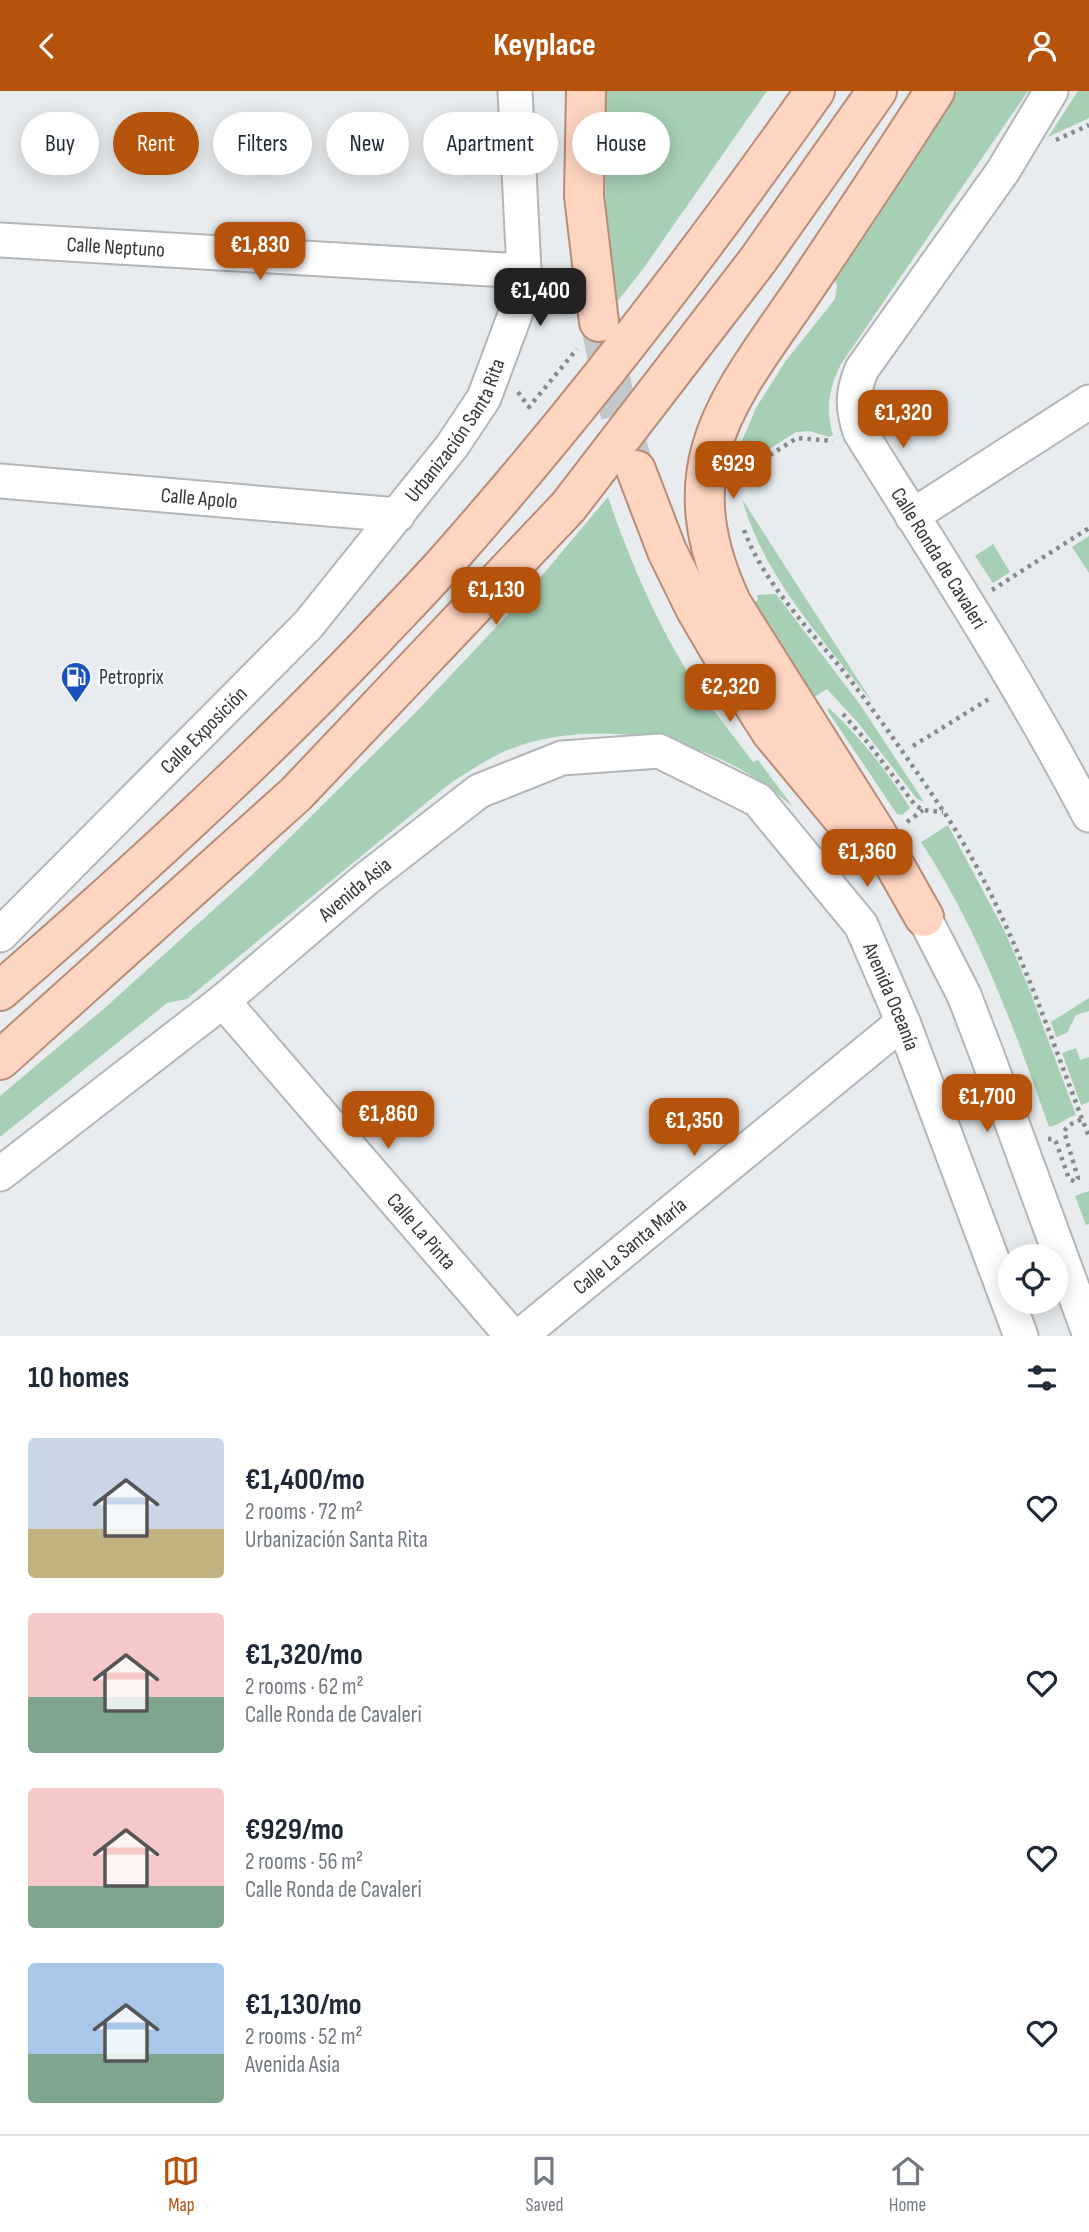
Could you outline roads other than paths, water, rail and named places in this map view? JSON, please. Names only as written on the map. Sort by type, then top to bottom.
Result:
[{"type":"main road","points":[[586,91],[584,196],[588,335]]},
{"type":"main road","points":[[0,991],[102,903],[292,725],[444,564],[628,344],[723,221],[815,91]]},
{"type":"main road","points":[[0,1060],[296,794],[568,507],[758,260],[877,91]]},
{"type":"main road","points":[[924,917],[877,834],[732,604],[718,574],[707,535],[703,501],[715,432],[744,375],[809,283],[935,91]]},
{"type":"main road","points":[[636,470],[667,551],[696,610],[757,709],[801,770],[924,917]]},
{"type":"street","name":"Urbanización Santa Rita","points":[[398,515],[452,446],[484,398],[516,312],[524,271],[515,91]]},
{"type":"street","name":"Calle Ronda de Cavaleri","points":[[1051,91],[1003,171],[862,369],[855,385],[853,401],[860,432],[1016,682],[1089,815]]},
{"type":"street","name":"Calle Neptuno","points":[[0,240],[524,271]]},
{"type":"street","points":[[912,516],[1089,401]]},
{"type":"street","name":"Calle Apolo","points":[[0,481],[398,515]]},
{"type":"street","name":"Calle Exposición","points":[[0,935],[308,625],[398,515]]},
{"type":"street","name":"Avenida Asia","points":[[0,1174],[223,1001],[366,879],[479,792],[562,758],[659,751],[758,800]]},
{"type":"street","name":"Avenida Oceanía","points":[[758,800],[861,925],[903,1022],[1021,1336]]},
{"type":"street","points":[[924,917],[964,995],[988,1055],[1089,1333]]},
{"type":"street","name":"Calle La Pinta","points":[[223,1001],[512,1336]]},
{"type":"street","name":"Calle La Santa María","points":[[520,1336],[903,1022]]},
{"type":"tunnel","points":[[599,322],[632,459]]},
{"type":"place","name":"Petroprix","points":[[76,704]]}]
